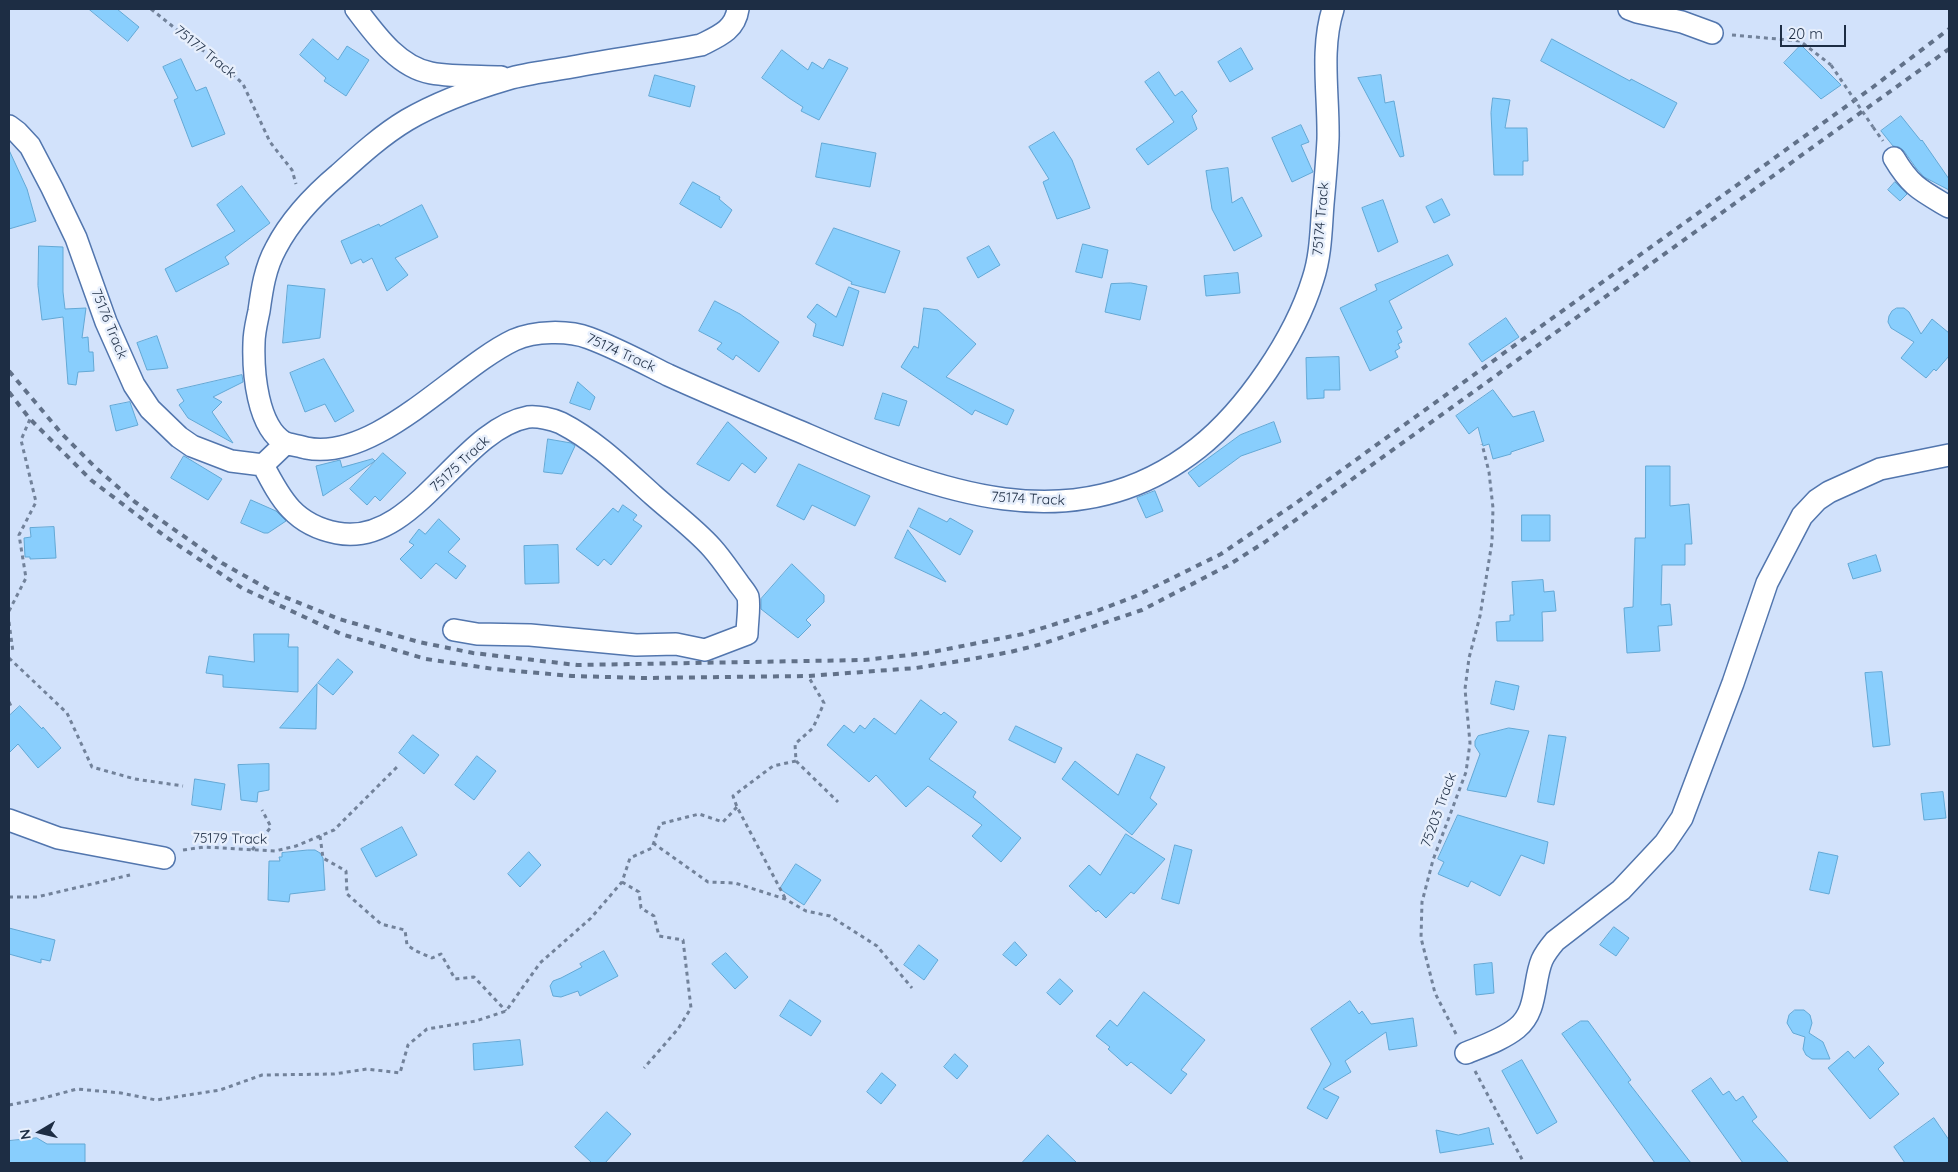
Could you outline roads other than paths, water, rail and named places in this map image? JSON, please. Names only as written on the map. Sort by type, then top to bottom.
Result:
[{"type":"street","points":[[356,9],[384,43],[402,60],[412,66],[431,73],[511,78]]},
{"type":"street","points":[[263,465],[286,443],[270,427],[258,403],[253,341],[265,272],[277,244],[303,208],[316,194],[366,150],[405,121],[442,102],[511,78],[701,45],[726,33],[734,23],[738,9]]},
{"type":"street","name":"75174 Track","points":[[286,443],[315,450],[336,449],[370,437],[421,405],[488,356],[517,339],[544,333],[583,335],[687,384],[875,464],[944,487],[999,500],[1070,502],[1126,489],[1172,466],[1198,448],[1226,423],[1266,373],[1296,322],[1314,279],[1320,251],[1328,136],[1326,61],[1328,23],[1333,9]]},
{"type":"street","points":[[1628,9],[1682,22],[1712,33]]},
{"type":"street","name":"75176 Track","points":[[9,126],[30,146],[52,188],[76,238],[106,322],[134,385],[150,409],[179,437],[192,446],[232,461],[263,465]]},
{"type":"street","points":[[1894,158],[1910,181],[1920,190],[1949,207]]},
{"type":"street","name":"75175 Track","points":[[263,465],[279,496],[294,513],[307,523],[332,533],[361,533],[385,526],[423,497],[490,435],[513,422],[529,417],[560,423],[610,455],[711,547],[748,596],[747,634],[705,650],[676,644],[636,644],[530,635],[476,634],[454,630]]},
{"type":"street","points":[[1466,1053],[1502,1038],[1519,1026],[1533,1000],[1542,960],[1549,948],[1555,941],[1621,890],[1665,843],[1682,818],[1733,683],[1767,583],[1802,516],[1817,500],[1829,492],[1880,469],[1949,455]]},
{"type":"street","points":[[9,820],[58,838],[164,858]]},
{"type":"railway","points":[[9,371],[62,434],[95,467],[135,502],[222,563],[275,593],[339,619],[419,642],[473,653],[577,665],[864,660],[927,653],[1023,634],[1094,612],[1136,596],[1221,554],[1296,503],[1873,87],[1949,29]]},
{"type":"railway","points":[[9,392],[30,419],[91,480],[166,537],[242,588],[341,634],[426,659],[494,669],[572,676],[645,678],[808,676],[916,668],[966,660],[1042,644],[1142,610],[1227,566],[1265,542],[1949,49]]}]
